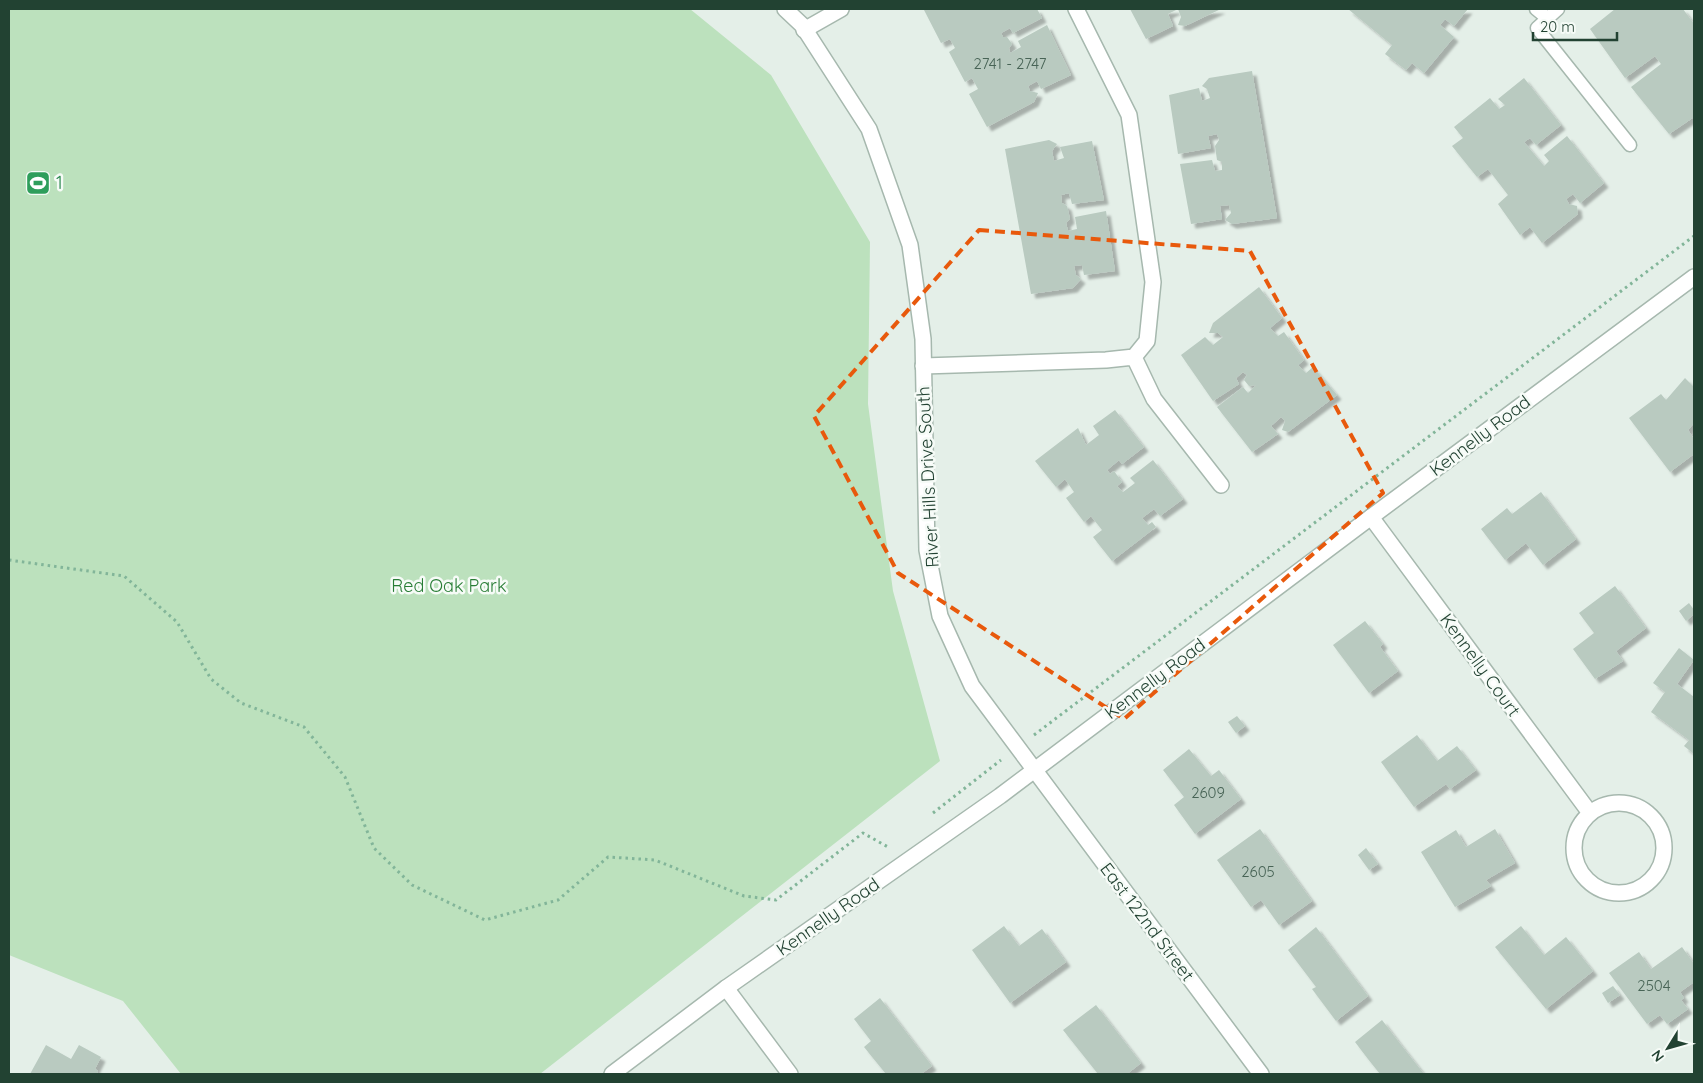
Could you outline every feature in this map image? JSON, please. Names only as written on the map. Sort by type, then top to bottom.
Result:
[{"type":"street","name":"River Hills Drive South","points":[[786,9],[804,30],[869,129],[910,245],[923,339],[927,550],[940,616],[972,686],[1034,770]]},
{"type":"street","points":[[804,30],[841,9]]},
{"type":"street","points":[[1076,9],[1129,114],[1153,282],[1147,341],[1134,357],[1154,399],[1221,485]]},
{"type":"street","name":"Kennelly Road","points":[[612,1074],[726,988],[992,802],[1694,277]]},
{"type":"street","name":"River Hills Drive South","points":[[923,366],[1106,360],[1134,357]]},
{"type":"street","name":"Kennelly Court","points":[[1371,517],[1590,813]]},
{"type":"street","name":"East 122nd Street","points":[[1034,770],[1261,1074]]},
{"type":"street","points":[[1623,803],[1640,808],[1654,820],[1662,835],[1664,853],[1659,870],[1648,884],[1632,892],[1614,894],[1597,888],[1583,877],[1575,861],[1573,844],[1579,827],[1590,813],[1606,804],[1623,803]]},
{"type":"street","points":[[726,988],[790,1074]]},
{"type":"lane","points":[[1536,9],[1547,18]]},
{"type":"lane","points":[[1558,9],[1537,28],[1630,145]]},
{"type":"path","points":[[1017,747],[1694,236]]},
{"type":"path","points":[[9,560],[124,576],[177,622],[211,679],[241,703],[304,727],[345,777],[374,848],[412,885],[485,920],[558,900],[608,856],[655,860],[744,896],[776,900],[863,833],[888,847]]},
{"type":"highlighted area","points":[[979,230],[1250,251],[1383,493],[1124,719],[898,573],[814,416]]},
{"type":"green space","name":"Red Oak Park","points":[[9,9],[690,9],[771,75],[870,242],[868,404],[893,591],[940,761],[540,1074],[181,1074],[123,1001],[9,955]]},
{"type":"building","points":[[1037,9],[1042,18],[1013,33],[1010,28],[1001,33],[1012,44],[1009,48],[1010,53],[1021,47],[1018,41],[1047,25],[1071,75],[1041,89],[1037,81],[1028,86],[1030,91],[1038,93],[1034,102],[987,127],[969,94],[978,89],[972,78],[965,82],[949,52],[955,48],[950,39],[941,43],[924,10]]},
{"type":"building","points":[[1130,9],[1178,9],[1168,14],[1173,26],[1146,39]]},
{"type":"building","points":[[1178,9],[1221,9],[1185,26],[1178,25],[1181,17]]},
{"type":"building","points":[[1348,9],[1468,9],[1454,26],[1445,19],[1440,25],[1454,37],[1424,73],[1412,63],[1406,70],[1385,54],[1392,45]]},
{"type":"building","points":[[1615,9],[1683,9],[1694,24],[1694,117],[1669,134],[1631,87],[1661,64],[1655,56],[1625,78],[1590,29]]},
{"type":"building","points":[[1252,71],[1277,218],[1232,224],[1225,220],[1231,213],[1229,205],[1220,206],[1222,219],[1191,224],[1180,164],[1212,160],[1215,171],[1222,170],[1222,162],[1217,160],[1215,146],[1219,140],[1217,134],[1208,136],[1211,148],[1178,154],[1169,95],[1199,88],[1202,101],[1210,98],[1207,89],[1202,86],[1209,78]]},
{"type":"building","points":[[1524,78],[1561,125],[1536,145],[1530,138],[1524,142],[1544,166],[1549,161],[1544,155],[1567,136],[1604,183],[1580,203],[1573,194],[1566,199],[1569,204],[1577,206],[1578,214],[1542,243],[1530,227],[1520,235],[1498,204],[1508,195],[1488,169],[1477,177],[1452,146],[1463,138],[1454,127],[1490,98],[1499,109],[1505,105],[1498,99]]},
{"type":"building","points":[[1049,140],[1057,144],[1052,151],[1054,161],[1064,158],[1060,147],[1092,141],[1104,200],[1072,204],[1069,193],[1061,195],[1062,203],[1067,206],[1070,219],[1066,223],[1068,231],[1077,229],[1075,217],[1106,211],[1115,271],[1084,275],[1082,265],[1074,266],[1076,275],[1081,279],[1073,288],[1031,294],[1005,149]]},
{"type":"building","points":[[1259,287],[1282,318],[1270,328],[1278,336],[1284,332],[1304,360],[1298,365],[1306,373],[1313,367],[1337,395],[1288,432],[1282,430],[1285,421],[1281,417],[1271,426],[1278,434],[1252,452],[1217,407],[1243,387],[1248,393],[1256,385],[1249,386],[1244,380],[1247,375],[1243,372],[1236,378],[1239,384],[1213,401],[1181,355],[1205,337],[1213,345],[1223,337],[1218,333],[1209,333],[1213,323]]},
{"type":"building","points":[[1685,378],[1694,387],[1694,423],[1688,430],[1694,439],[1694,454],[1670,472],[1629,418],[1661,394],[1666,400]]},
{"type":"building","points":[[1115,410],[1144,447],[1122,464],[1119,460],[1107,470],[1110,474],[1114,471],[1122,482],[1117,486],[1123,492],[1135,483],[1130,478],[1153,460],[1183,499],[1160,516],[1154,509],[1142,518],[1148,525],[1152,522],[1156,527],[1112,561],[1093,537],[1102,530],[1091,516],[1084,522],[1066,498],[1074,492],[1065,479],[1056,487],[1035,461],[1078,428],[1086,445],[1099,435],[1093,426]]},
{"type":"building","points":[[1541,492],[1576,539],[1543,565],[1526,543],[1505,560],[1481,529],[1507,508],[1512,514]]},
{"type":"building","points":[[1615,586],[1646,628],[1616,651],[1623,661],[1595,679],[1573,649],[1594,633],[1579,613]]},
{"type":"building","points":[[1689,603],[1694,610],[1694,614],[1686,621],[1679,611]]},
{"type":"building","points":[[1365,621],[1383,644],[1380,647],[1398,671],[1369,693],[1333,645]]},
{"type":"building","points":[[1679,648],[1694,660],[1677,684],[1694,697],[1694,754],[1684,746],[1689,740],[1651,712],[1665,692],[1653,683]]},
{"type":"building","points":[[1237,716],[1245,726],[1236,733],[1228,722]]},
{"type":"building","points":[[1417,735],[1437,761],[1457,746],[1476,770],[1450,789],[1446,784],[1414,807],[1381,762]]},
{"type":"building","points":[[1189,749],[1211,776],[1219,770],[1241,799],[1195,834],[1174,805],[1184,797],[1163,770]]},
{"type":"building","points":[[1260,829],[1312,901],[1279,925],[1261,900],[1251,907],[1217,860]]},
{"type":"building","points":[[1495,829],[1515,863],[1486,880],[1491,886],[1455,907],[1421,852],[1456,830],[1466,847]]},
{"type":"building","points":[[1366,848],[1378,864],[1369,870],[1358,855]]},
{"type":"building","points":[[1004,926],[1019,946],[1042,929],[1066,962],[1010,1003],[972,950]]},
{"type":"building","points":[[1521,926],[1544,955],[1566,937],[1593,971],[1546,1009],[1495,947]]},
{"type":"building","points":[[1316,927],[1368,996],[1336,1021],[1312,989],[1316,987],[1288,950]]},
{"type":"building","points":[[1682,947],[1694,964],[1694,982],[1680,992],[1684,998],[1681,1000],[1688,1009],[1667,1024],[1660,1015],[1647,1024],[1609,973],[1639,952],[1651,969]]},
{"type":"building","points":[[1613,986],[1620,995],[1608,1003],[1602,993]]},
{"type":"building","points":[[880,998],[932,1066],[921,1074],[886,1074],[864,1047],[871,1041],[854,1019]]},
{"type":"building","points":[[1096,1005],[1141,1063],[1127,1074],[1098,1074],[1063,1030]]},
{"type":"building","points":[[1382,1020],[1424,1074],[1380,1074],[1368,1059],[1355,1042]]},
{"type":"building","points":[[46,1045],[71,1059],[79,1045],[101,1057],[95,1069],[98,1071],[97,1074],[30,1074]]},
{"type":"place","name":"1","points":[[38,183]]}]
